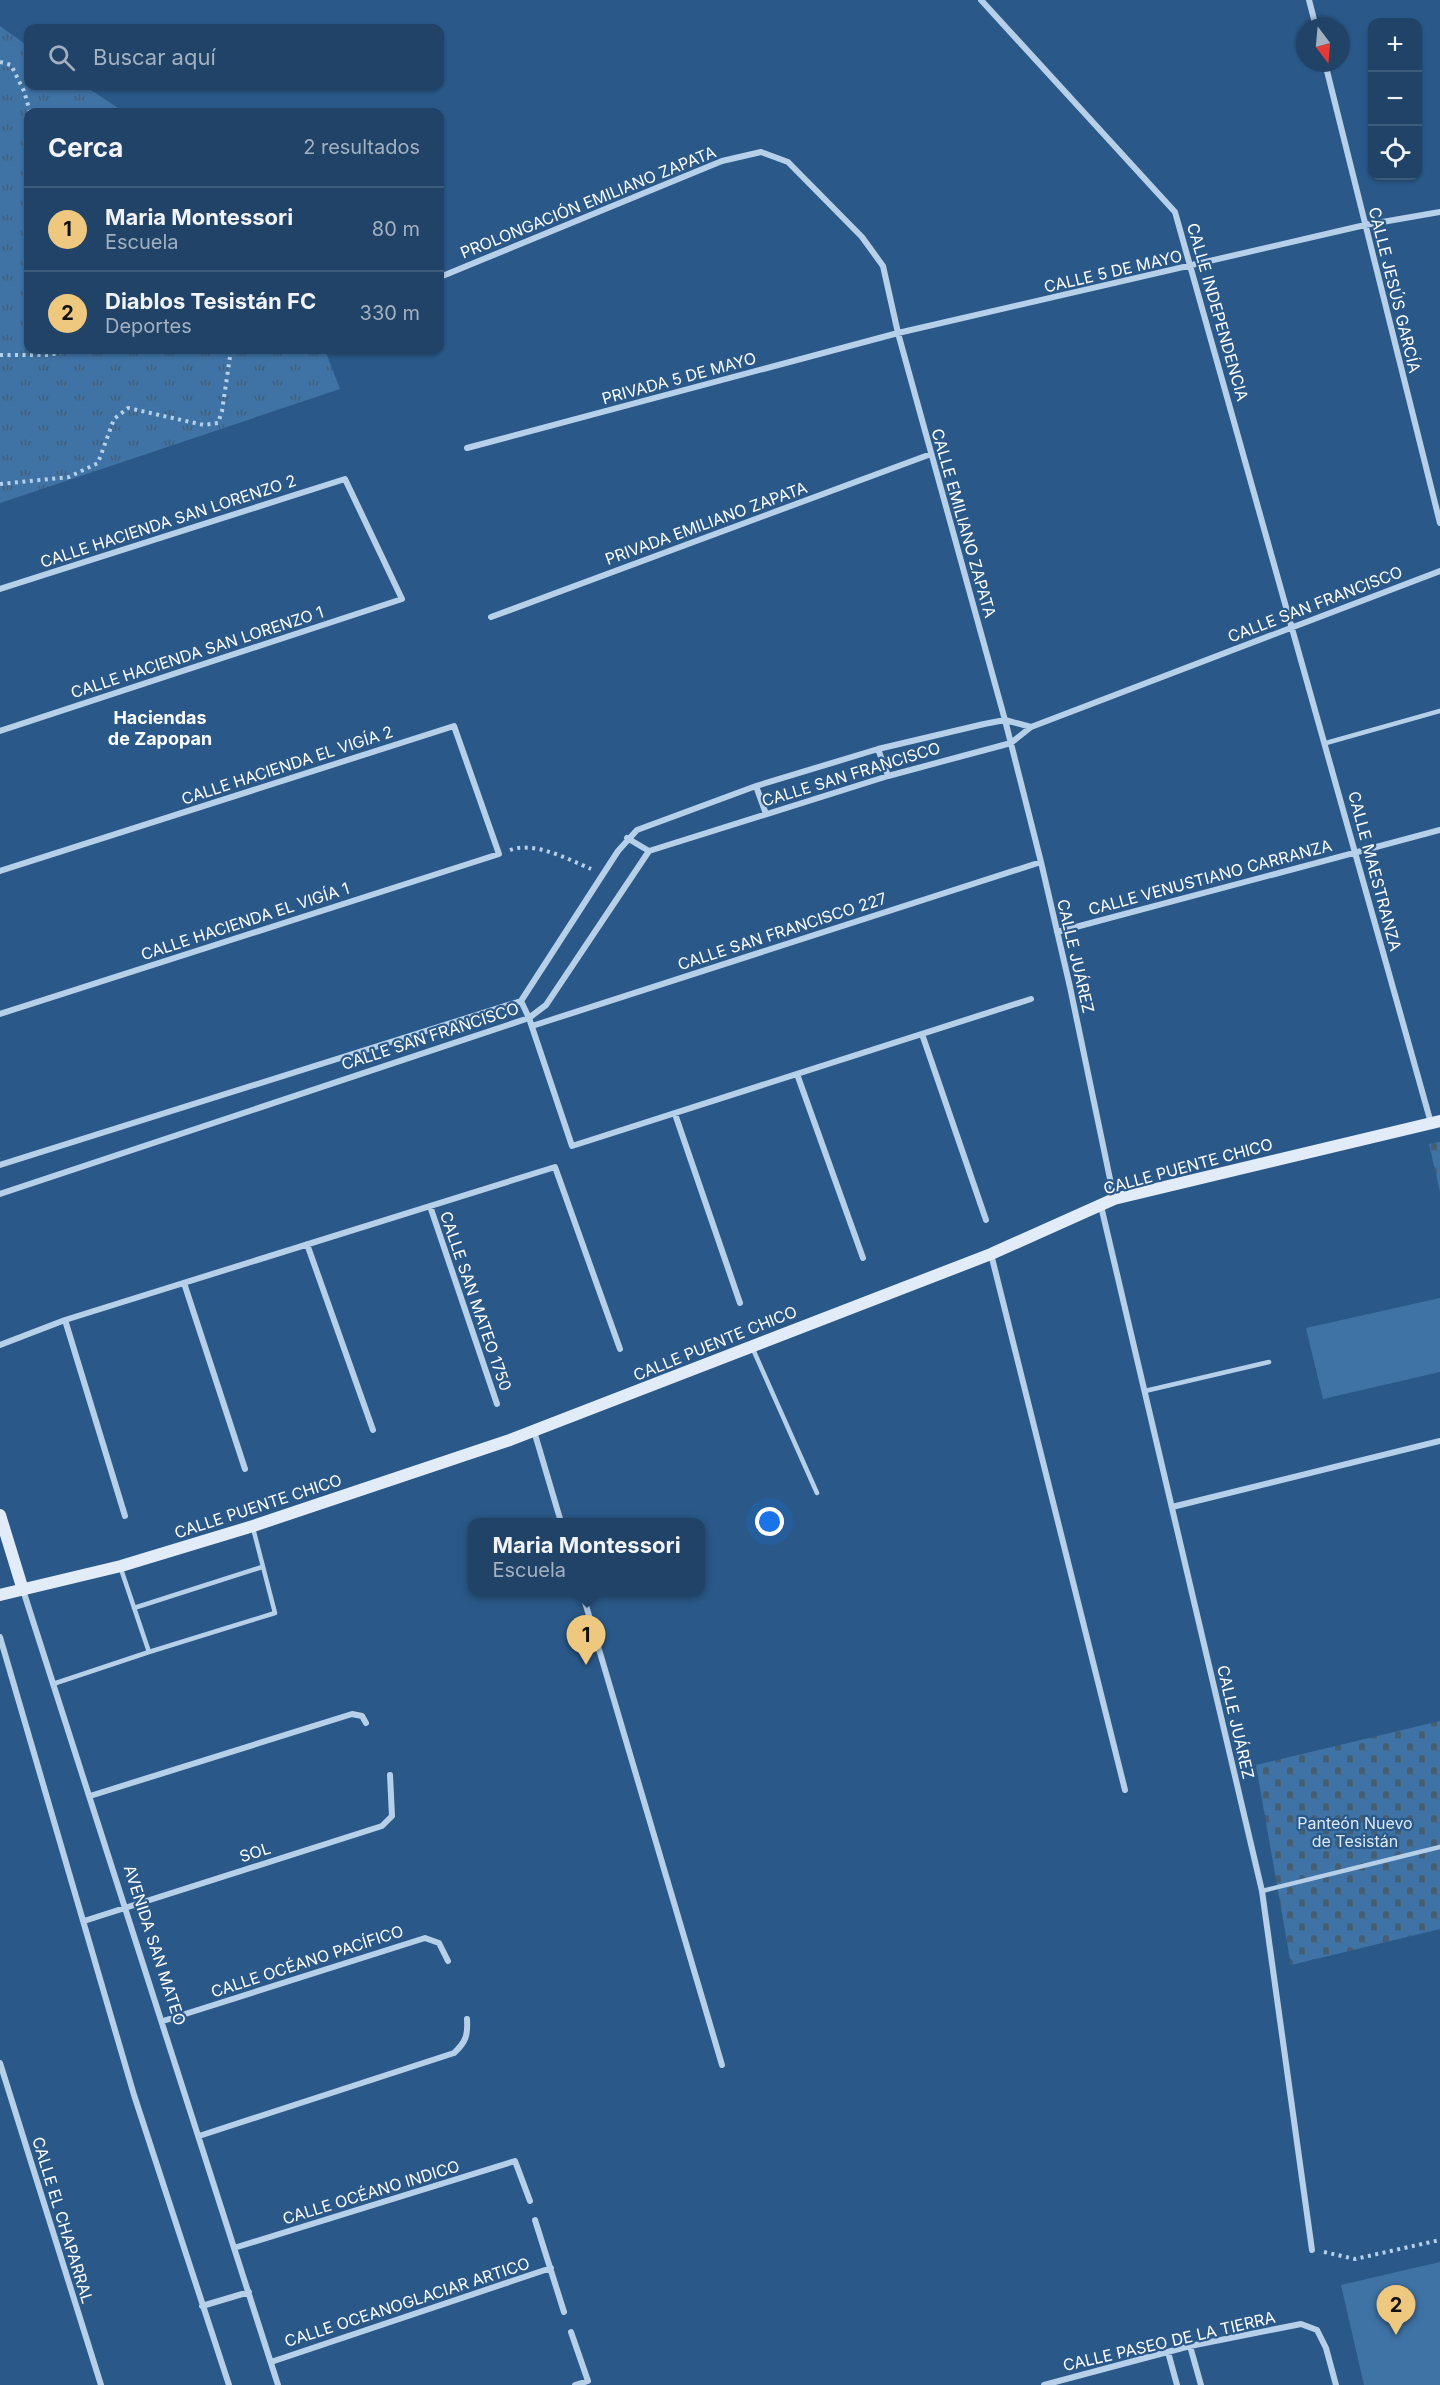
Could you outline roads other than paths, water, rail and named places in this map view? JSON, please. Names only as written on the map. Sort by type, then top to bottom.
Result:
[{"type":"main road","name":"CALLE PUENTE CHICO","points":[[0,1595],[121,1566],[252,1526],[534,1431],[752,1347],[868,1299],[991,1254],[1114,1199],[1436,1122]]},
{"type":"main road","name":"AVENIDA SAN MATEO","points":[[0,1515],[23,1590]]},
{"type":"street","name":"CALLE INDEPENDENCIA","points":[[981,0],[1176,212],[1292,627]]},
{"type":"street","points":[[1309,0],[1314,18]]},
{"type":"street","name":"CALLE JESÚS GARCÍA","points":[[1327,72],[1440,523]]},
{"type":"street","name":"PROLONGACIÓN EMILIANO ZAPATA","points":[[444,275],[722,161],[761,152],[788,162],[862,237],[883,266],[898,333]]},
{"type":"street","name":"CALLE 5 DE MAYO","points":[[898,333],[1192,267],[1365,225],[1440,212]]},
{"type":"street","name":"PRIVADA 5 DE MAYO","points":[[468,448],[898,333]]},
{"type":"street","name":"CALLE EMILIANO ZAPATA","points":[[898,333],[1005,720]]},
{"type":"street","name":"PRIVADA EMILIANO ZAPATA","points":[[491,617],[931,454]]},
{"type":"street","name":"CALLE HACIENDA SAN LORENZO 2","points":[[0,589],[345,478],[402,600]]},
{"type":"street","name":"CALLE SAN FRANCISCO","points":[[0,1194],[530,1018],[546,1005],[649,850],[888,776],[1011,743],[1031,727],[1440,571]]},
{"type":"street","name":"CALLE HACIENDA SAN LORENZO 1","points":[[0,731],[402,600]]},
{"type":"street","name":"CALLE MAESTRANZA","points":[[1292,627],[1355,852],[1436,1122]]},
{"type":"street","name":"CALLE SAN FRANCISCO","points":[[0,1165],[521,1001],[627,838],[637,830],[756,786],[878,749],[1005,720],[1031,727]]},
{"type":"street","name":"CALLE JUÁREZ","points":[[1005,720],[1057,932],[1114,1199]]},
{"type":"street","name":"CALLE HACIENDA EL VIGÍA 2","points":[[0,871],[454,726],[499,854]]},
{"type":"street","points":[[878,749],[888,776]]},
{"type":"street","points":[[756,786],[766,814]]},
{"type":"street","name":"CALLE VENUSTIANO CARRANZA","points":[[1057,932],[1440,830]]},
{"type":"street","points":[[627,838],[649,850]]},
{"type":"street","name":"CALLE HACIENDA EL VIGÍA 1","points":[[0,1014],[499,854]]},
{"type":"street","name":"CALLE SAN FRANCISCO 227","points":[[532,1026],[1041,862]]},
{"type":"street","points":[[521,1001],[530,1018],[572,1146],[1031,999]]},
{"type":"street","points":[[922,1034],[986,1220]]},
{"type":"street","points":[[797,1074],[863,1258]]},
{"type":"street","points":[[675,1114],[740,1303]]},
{"type":"street","name":"CALLE SAN MATEO 1750","points":[[0,1345],[65,1320],[555,1167],[620,1349]]},
{"type":"street","name":"CALLE SAN MATEO 1750","points":[[430,1206],[497,1404]]},
{"type":"street","name":"CALLE JUÁREZ","points":[[1101,1206],[1262,1891],[1312,2250]]},
{"type":"street","points":[[307,1244],[373,1430]]},
{"type":"street","points":[[991,1254],[1125,1790]]},
{"type":"street","points":[[184,1282],[245,1469]]},
{"type":"street","points":[[65,1320],[125,1516]]},
{"type":"street","points":[[534,1431],[560,1518]]},
{"type":"street","points":[[1172,1507],[1440,1441]]},
{"type":"street","name":"AVENIDA SAN MATEO","points":[[23,1590],[278,2385]]},
{"type":"street","points":[[583,1596],[722,2065]]},
{"type":"street","points":[[0,1637],[134,2095],[229,2385]]},
{"type":"street","points":[[90,1796],[352,1714],[362,1716],[366,1723]]},
{"type":"street","name":"SOL","points":[[84,1921],[382,1826],[392,1816],[390,1775]]},
{"type":"street","name":"CALLE OCÉANO PACÍFICO","points":[[163,2021],[425,1938],[439,1944],[448,1961]]},
{"type":"street","points":[[199,2136],[454,2053],[463,2045],[468,2034],[467,2019]]},
{"type":"street","name":"CALLE EL CHAPARRAL","points":[[0,2063],[101,2385]]},
{"type":"street","name":"CALLE OCÉANO INDICO","points":[[234,2248],[515,2161],[530,2201]]},
{"type":"street","points":[[535,2220],[564,2313]]},
{"type":"street","name":"CALLE OCEANOGLACIAR ARTICO","points":[[271,2362],[551,2268]]},
{"type":"street","points":[[202,2306],[249,2292]]},
{"type":"street","name":"CALLE PASEO DE LA TIERRA","points":[[1044,2385],[1190,2346],[1301,2324],[1317,2330],[1326,2348],[1336,2385]]},
{"type":"street","points":[[570,2332],[588,2381],[575,2385]]},
{"type":"street","points":[[1190,2346],[1201,2385]]},
{"type":"street","points":[[1168,2352],[1177,2385]]},
{"type":"lane","points":[[1326,743],[1440,711]]},
{"type":"lane","points":[[752,1347],[817,1493]]},
{"type":"lane","points":[[1145,1391],[1269,1362]]},
{"type":"lane","points":[[53,1683],[274,1613],[252,1526]]},
{"type":"lane","points":[[121,1566],[149,1652]]},
{"type":"lane","points":[[134,1608],[262,1567]]},
{"type":"lane","points":[[1262,1891],[1440,1847]]},
{"type":"place","name":"Maria Montessori","points":[[586,1665]]},
{"type":"place","name":"Diablos Tesistán FC","points":[[1396,2335]]},
{"type":"district","name":"Haciendas de Zapopan","points":[[160,727]]},
{"type":"park label","name":"Panteón Nuevo de Tesistán","points":[[1355,1832]]}]
